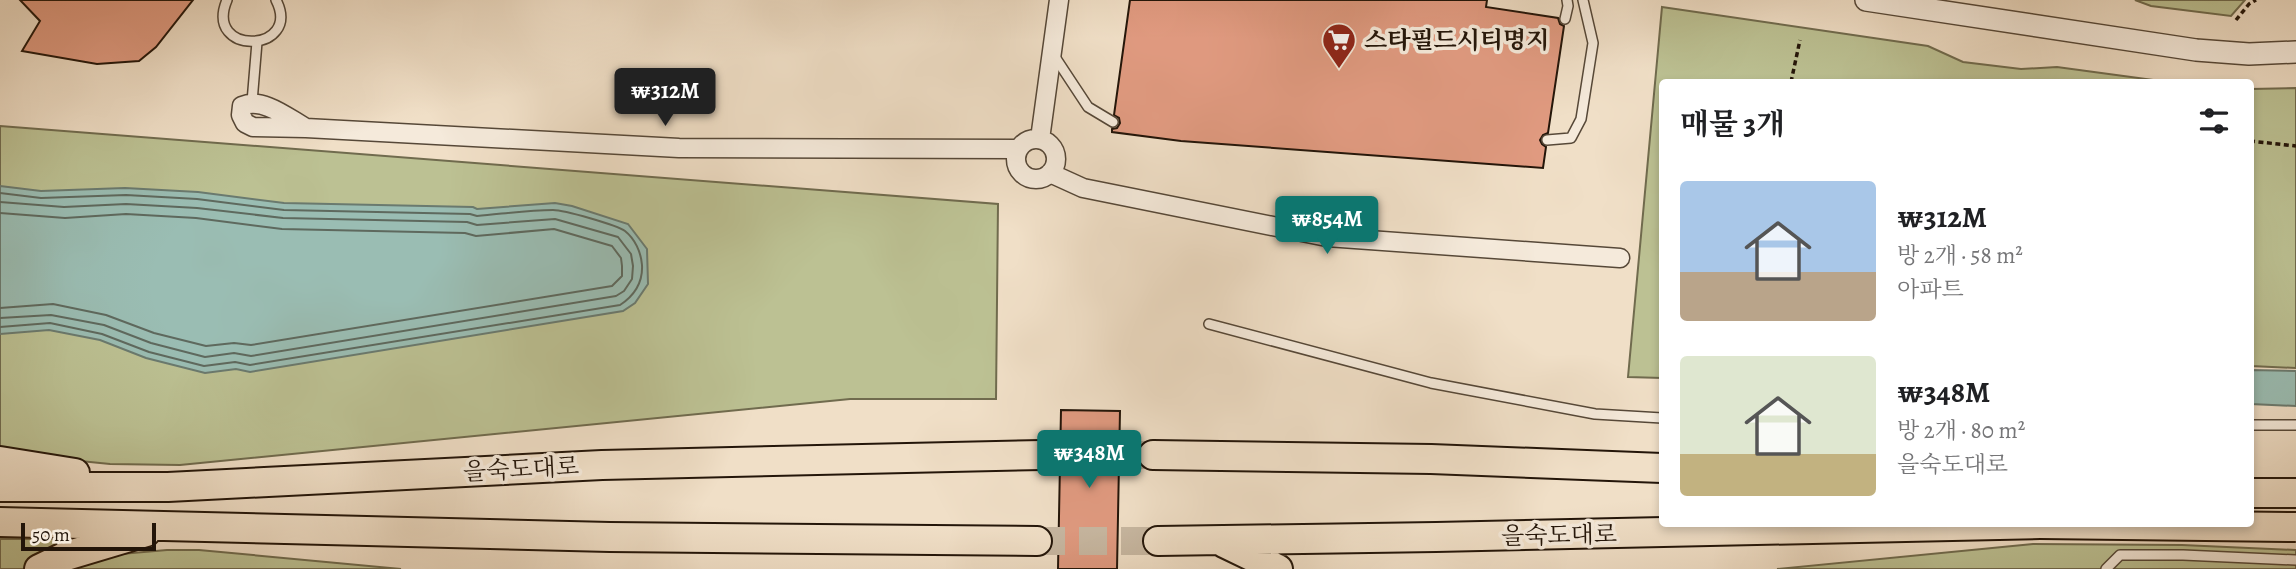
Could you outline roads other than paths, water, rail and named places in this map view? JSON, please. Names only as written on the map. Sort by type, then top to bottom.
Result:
[{"type":"highway","name":"을숙도대로","points":[[0,487],[168,487],[602,465],[1042,455]]},
{"type":"highway","points":[[1153,455],[1431,459],[1659,468]]},
{"type":"highway","points":[[0,461],[168,487]]},
{"type":"highway","points":[[2254,493],[2296,493]]},
{"type":"highway","points":[[0,522],[610,537],[1037,541]]},
{"type":"highway","points":[[39,569],[66,556],[171,525]]},
{"type":"highway","name":"을숙도대로","points":[[1158,541],[1907,527]]},
{"type":"highway","name":"을숙도대로","points":[[2254,527],[2296,527]]},
{"type":"highway","points":[[1219,540],[1278,569]]},
{"type":"street","points":[[1040,139],[1059,0]]},
{"type":"street","points":[[1866,0],[2196,50],[2249,54],[2296,52]]},
{"type":"street","points":[[252,102],[242,106],[241,115],[245,124],[253,127],[679,148],[1019,149]]},
{"type":"street","points":[[1040,139],[1049,143],[1056,155],[1056,162],[1050,173],[1038,178],[1026,176],[1021,172],[1016,160],[1019,149],[1029,140],[1040,139]]},
{"type":"street","points":[[1050,173],[1083,188],[1327,237],[1620,258]]},
{"type":"lane","points":[[227,0],[223,10],[226,27],[240,40],[257,43],[267,39],[279,25],[281,15],[276,0]]},
{"type":"lane","points":[[1564,19],[1568,6],[1566,0]]},
{"type":"lane","points":[[1548,140],[1571,138],[1581,119],[1593,43],[1583,0]]},
{"type":"lane","points":[[252,102],[257,43]]},
{"type":"lane","points":[[1051,53],[1088,107],[1114,122]]},
{"type":"lane","points":[[1209,324],[1431,383],[1595,414],[1659,418]]},
{"type":"lane","points":[[2254,425],[2296,425]]},
{"type":"lane","points":[[2106,569],[2120,552],[2296,560]]},
{"type":"water","points":[[0,186],[41,191],[125,188],[198,192],[284,203],[477,209],[555,203],[628,224],[647,249],[648,284],[635,303],[623,311],[250,372],[236,369],[205,373],[146,358],[100,340],[49,330],[0,334]]},
{"type":"water","points":[[2254,370],[2296,371],[2296,406],[2254,404]]},
{"type":"tunnel","points":[[1042,455],[1153,455]]},
{"type":"tunnel","points":[[1037,541],[1158,541]]},
{"type":"place","name":"스타필드시티명지","points":[[1339,70]]}]
